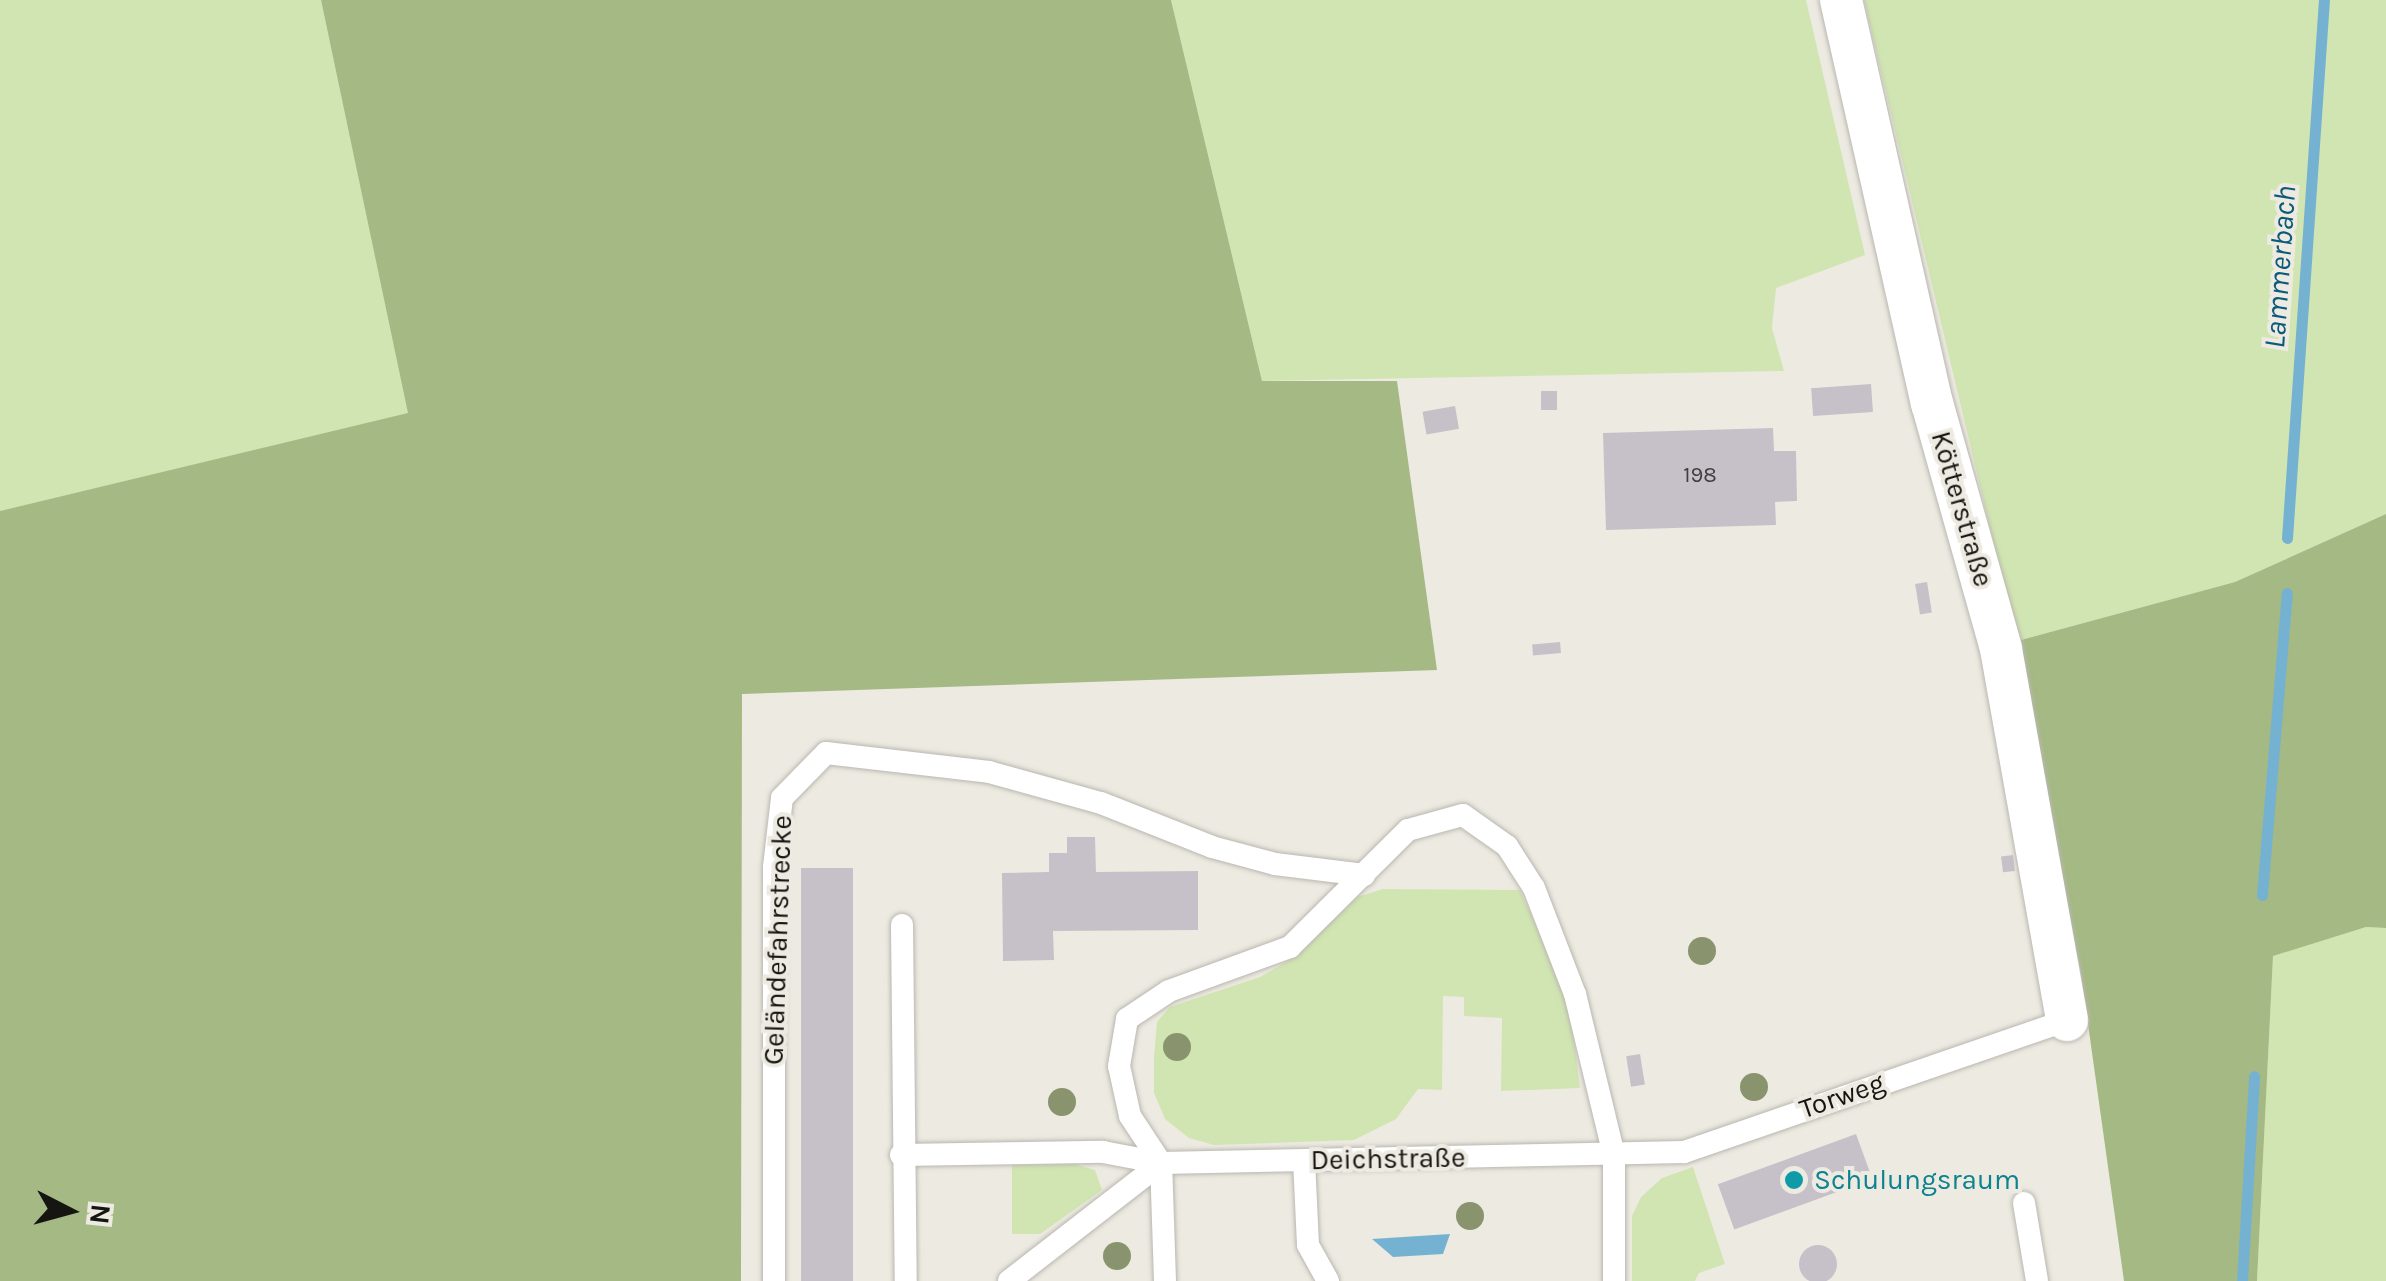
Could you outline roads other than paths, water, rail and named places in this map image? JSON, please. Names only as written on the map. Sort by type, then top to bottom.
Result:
[{"type":"street","name":"Kötterstraße","points":[[1841,0],[1932,403],[2002,649],[2067,1020]]},
{"type":"lane","name":"Geländefahrstrecke","points":[[774,1281],[774,867],[782,798],[826,753],[990,772],[1101,803],[1212,847],[1275,864],[1364,875]]},
{"type":"lane","points":[[1165,1281],[1161,1163],[1126,1099],[1118,1066],[1127,1019],[1169,991],[1290,948],[1408,830],[1463,815],[1507,846],[1534,888],[1575,994],[1614,1155],[1614,1281]]},
{"type":"lane","points":[[902,925],[900,1155],[906,1281]]},
{"type":"lane","name":"Torweg","points":[[1614,1155],[1684,1152],[2067,1020]]},
{"type":"lane","name":"Deichstraße","points":[[900,1155],[1103,1152],[1161,1163],[1614,1155]]},
{"type":"lane","points":[[1304,1160],[1308,1245],[1328,1281]]},
{"type":"lane","points":[[1009,1281],[1161,1163]]},
{"type":"lane","points":[[2024,1203],[2037,1281]]},
{"type":"water","points":[[1450,1234],[1443,1254],[1393,1257],[1372,1239]]},
{"type":"waterway","name":"Lammerbach","points":[[2287,538],[2324,0]]},
{"type":"waterway","name":"Lammerbach","points":[[2262,895],[2287,593]]},
{"type":"waterway","name":"Lammerbach","points":[[2242,1281],[2254,1076]]},
{"type":"place","name":"Schulungsraum","points":[[1794,1180]]}]
